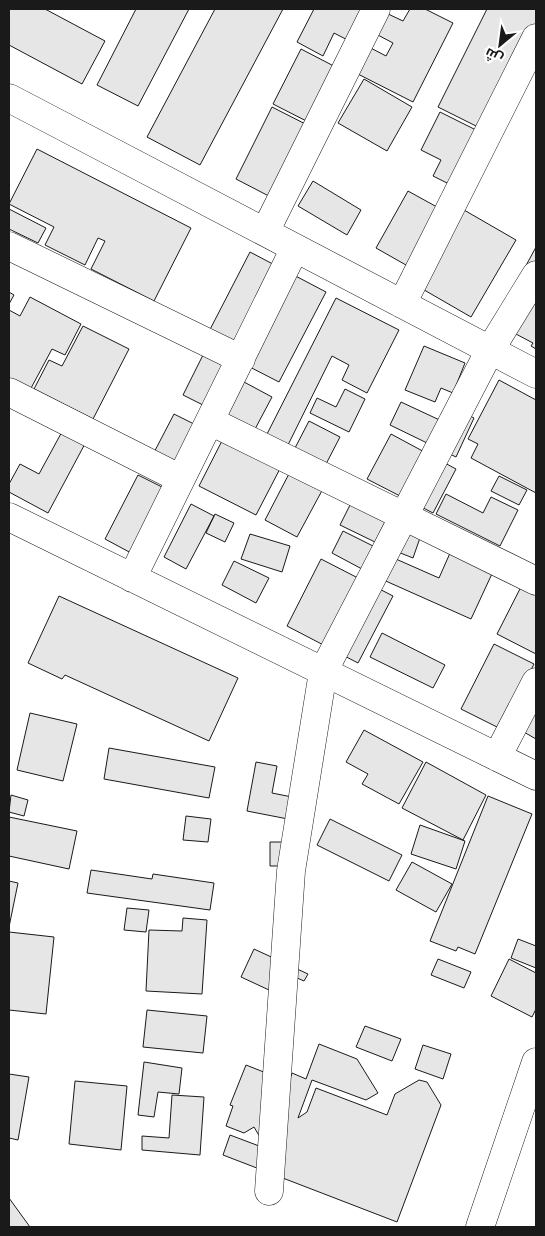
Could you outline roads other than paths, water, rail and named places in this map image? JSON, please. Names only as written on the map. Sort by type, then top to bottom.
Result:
[{"type":"street","points":[[265,232],[376,9]]},
{"type":"street","points":[[402,304],[536,38]]},
{"type":"street","points":[[9,98],[536,374]]},
{"type":"street","points":[[9,246],[241,358]]},
{"type":"street","points":[[132,578],[295,248]]},
{"type":"street","points":[[269,1191],[291,871],[323,672],[490,350],[536,275]]},
{"type":"street","points":[[9,392],[181,479]]},
{"type":"street","points":[[210,421],[536,581]]},
{"type":"street","points":[[9,517],[536,776]]},
{"type":"street","points":[[497,757],[536,682]]},
{"type":"street","points":[[480,1227],[525,1130],[536,1062]]}]
